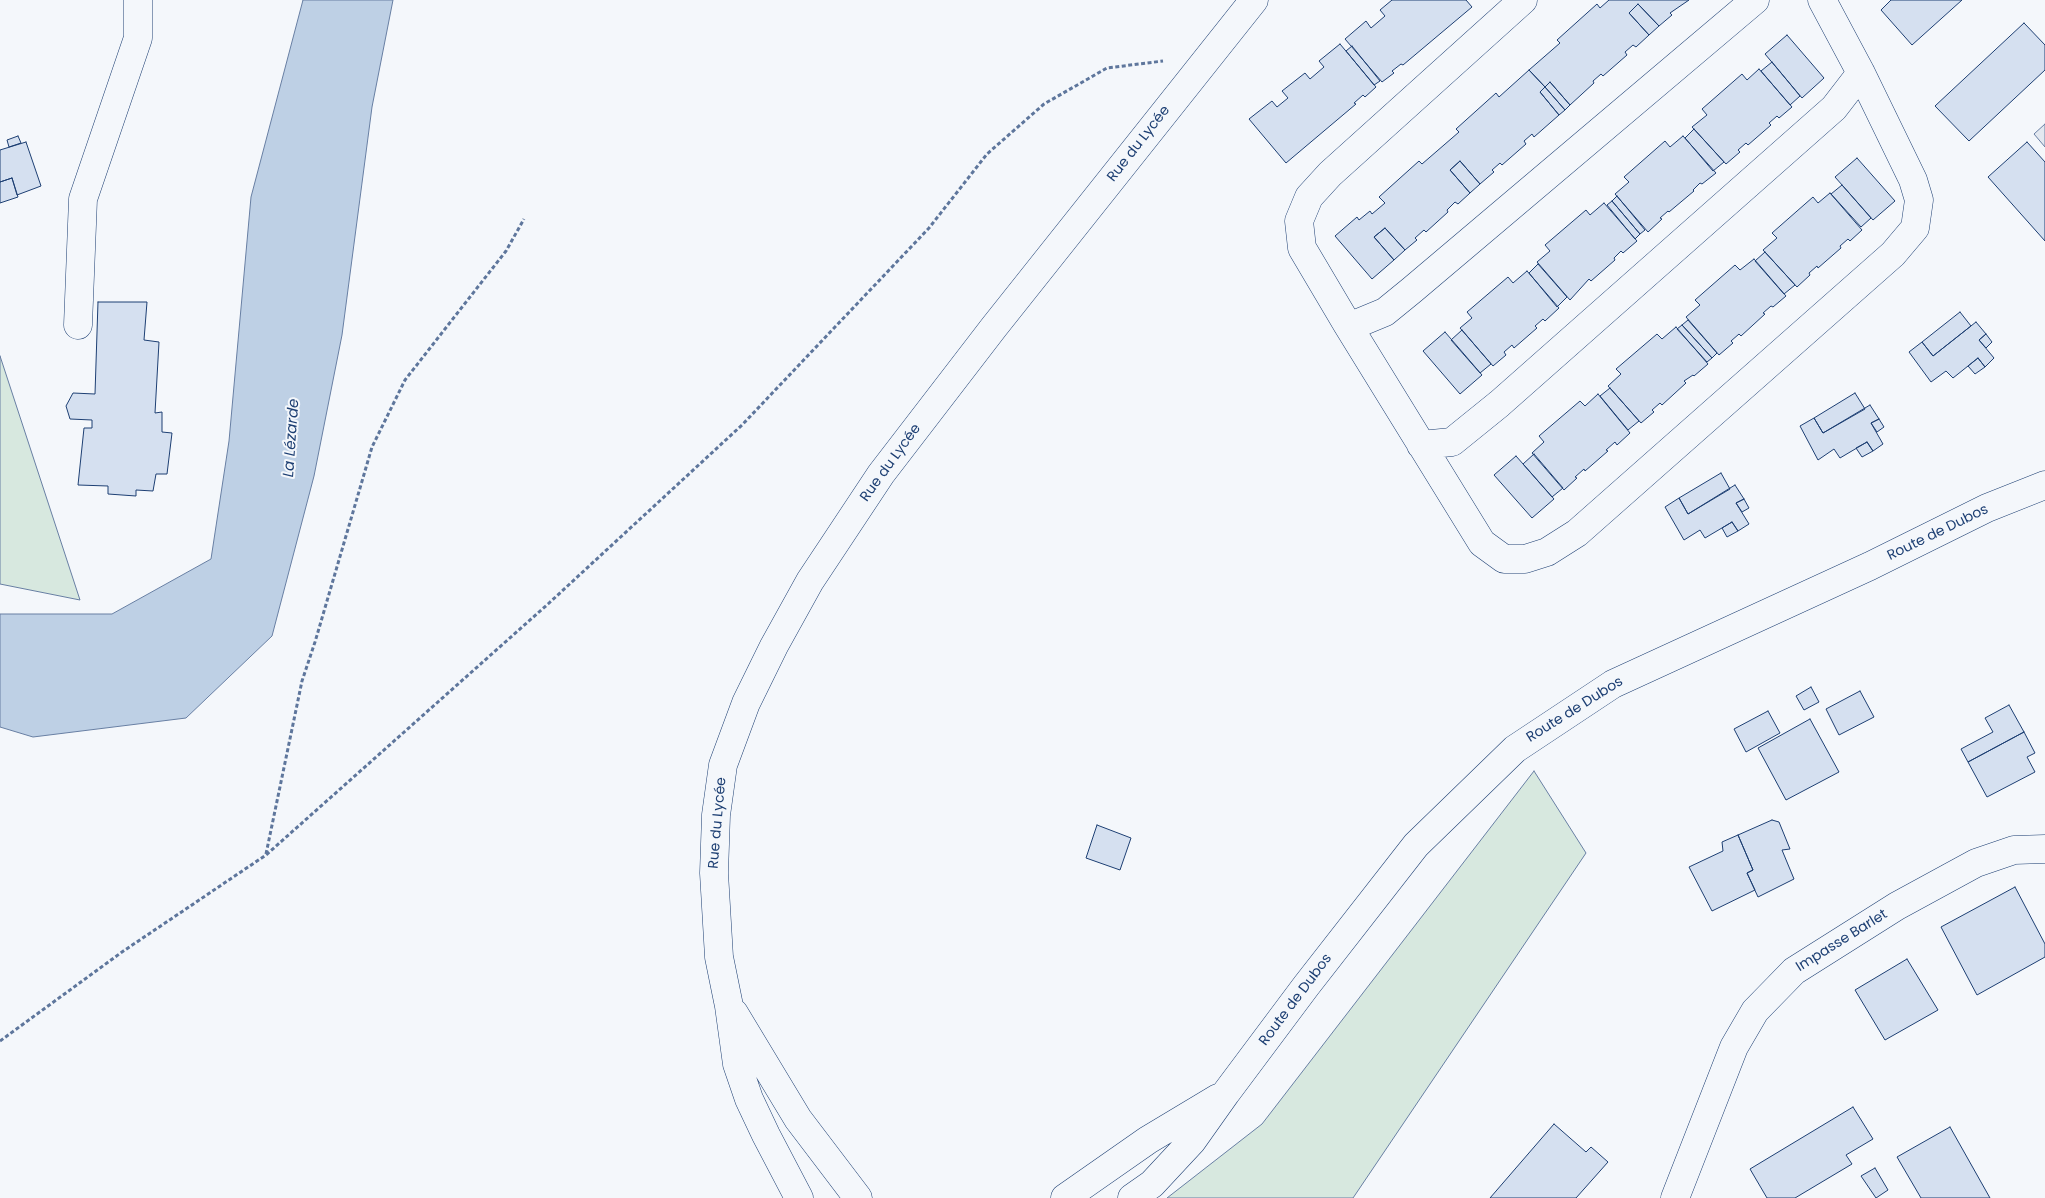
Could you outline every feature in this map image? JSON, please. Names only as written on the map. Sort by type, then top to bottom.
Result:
[{"type":"street","points":[[78,326],[83,199],[138,38],[138,0]]},
{"type":"street","name":"Rue du Lycée","points":[[799,1198],[786,1177],[749,1098],[737,1064],[729,1006],[719,957],[714,873],[716,815],[724,765],[746,703],[774,646],[810,581],[881,474],[994,327],[1254,0]]},
{"type":"street","points":[[1523,0],[1330,174],[1309,196],[1299,221],[1302,248],[1347,324],[1482,543],[1504,559],[1525,559],[1547,552],[1577,533],[1893,254],[1914,228],[1919,200],[1913,180],[1861,73],[1822,0]]},
{"type":"street","points":[[1347,324],[1356,324],[1385,312],[1755,0]]},
{"type":"street","points":[[1421,445],[1452,442],[1499,404],[1834,108],[1861,73]]},
{"type":"street","name":"Route de Dubos","points":[[1132,1198],[1152,1184],[1192,1141],[1226,1093],[1416,845],[1515,749],[1613,684],[1870,566],[1987,508],[2045,485]]},
{"type":"street","name":"Impasse Barlet","points":[[1675,1198],[1734,1047],[1755,1010],[1794,971],[1897,906],[1976,863],[2014,850],[2045,849]]},
{"type":"street","name":"Rue du Lycée","points":[[729,1006],[798,1119],[858,1198]]},
{"type":"street","name":"Route de Dubos","points":[[1065,1198],[1148,1140],[1226,1093]]},
{"type":"path","points":[[0,1041],[122,952],[266,855],[548,604],[742,425],[929,228],[987,154],[1044,104],[1107,68],[1158,60],[1201,65]]},
{"type":"path","points":[[266,855],[302,681],[372,447],[405,380],[506,251],[524,218]]},
{"type":"shaded area","points":[[2045,124],[2045,147],[2034,134]]},
{"type":"shaded area","points":[[0,356],[80,600],[0,584]]},
{"type":"shaded area","points":[[1534,771],[1586,853],[1353,1198],[1167,1198],[1262,1124]]},
{"type":"water","name":"La Lézarde","points":[[303,0],[393,0],[372,107],[342,335],[314,476],[272,636],[186,718],[33,737],[0,727],[0,614],[112,614],[211,559],[229,441],[251,197]]},
{"type":"building","points":[[1392,0],[1466,0],[1472,7],[1403,65],[1401,64],[1392,71],[1394,73],[1382,82],[1345,39],[1366,21],[1371,28],[1385,16],[1380,10]]},
{"type":"building","points":[[1609,0],[1689,0],[1670,13],[1672,15],[1659,26],[1638,4],[1629,13],[1649,35],[1636,47],[1633,45],[1625,52],[1627,55],[1603,76],[1601,74],[1593,81],[1594,83],[1570,105],[1550,82],[1545,87],[1529,70],[1560,43],[1557,40],[1597,4],[1600,8]]},
{"type":"building","points":[[1891,0],[1962,0],[1912,45],[1881,10]]},
{"type":"building","points":[[1638,4],[1659,26],[1649,35],[1629,13]]},
{"type":"building","points":[[2024,23],[2045,45],[2045,70],[1969,141],[1935,106]]},
{"type":"building","points":[[1787,35],[1824,78],[1802,98],[1765,54]]},
{"type":"building","points":[[1340,44],[1376,87],[1365,97],[1363,95],[1354,103],[1356,104],[1286,163],[1249,119],[1272,101],[1277,107],[1288,98],[1282,91],[1305,73],[1310,79],[1324,67],[1319,61]]},
{"type":"building","points":[[1352,46],[1380,81],[1374,85],[1346,51]]},
{"type":"building","points":[[1772,62],[1800,96],[1790,105],[1761,71]]},
{"type":"building","points":[[1759,69],[1792,107],[1779,118],[1777,116],[1769,123],[1771,125],[1748,145],[1746,143],[1738,150],[1740,152],[1726,164],[1692,127],[1707,115],[1702,109],[1742,74],[1747,80]]},
{"type":"building","points":[[1529,70],[1545,87],[1540,92],[1559,115],[1534,137],[1532,134],[1524,141],[1526,144],[1502,165],[1500,163],[1492,170],[1494,172],[1480,184],[1460,161],[1450,170],[1470,193],[1458,204],[1455,202],[1447,210],[1448,212],[1426,232],[1424,230],[1415,238],[1417,240],[1405,250],[1385,228],[1374,237],[1394,260],[1372,279],[1335,236],[1357,217],[1359,220],[1370,211],[1372,214],[1385,203],[1379,197],[1419,161],[1422,164],[1459,132],[1456,129],[1496,93],[1499,97]]},
{"type":"building","points":[[1550,82],[1570,105],[1565,110],[1545,87]]},
{"type":"building","points":[[1545,87],[1565,110],[1559,115],[1540,92]]},
{"type":"building","points":[[1694,129],[1724,162],[1713,171],[1685,138]]},
{"type":"building","points":[[18,136],[21,143],[9,147],[7,140]]},
{"type":"building","points":[[1683,136],[1716,173],[1702,184],[1700,183],[1694,191],[1660,218],[1662,219],[1648,232],[1615,194],[1629,182],[1624,177],[1665,141],[1670,147]]},
{"type":"building","points":[[26,142],[41,186],[17,195],[12,178],[0,182],[0,150]]},
{"type":"building","points":[[2027,142],[2045,162],[2045,241],[1988,177]]},
{"type":"building","points":[[1857,158],[1895,201],[1873,220],[1835,177]]},
{"type":"building","points":[[1460,161],[1480,184],[1470,193],[1450,170]]},
{"type":"building","points":[[12,178],[18,197],[0,203],[0,182]]},
{"type":"building","points":[[1842,185],[1871,218],[1861,227],[1831,194]]},
{"type":"building","points":[[1830,193],[1862,230],[1850,241],[1848,239],[1840,246],[1841,248],[1818,268],[1817,266],[1809,273],[1810,275],[1797,287],[1763,250],[1777,238],[1772,233],[1813,197],[1818,203]]},
{"type":"building","points":[[1617,196],[1645,230],[1640,234],[1612,201]]},
{"type":"building","points":[[1612,201],[1640,234],[1635,239],[1607,205]]},
{"type":"building","points":[[1604,203],[1637,241],[1623,253],[1621,251],[1614,258],[1615,260],[1591,281],[1589,279],[1570,300],[1537,262],[1550,251],[1545,245],[1586,210],[1590,215]]},
{"type":"building","points":[[1385,228],[1405,250],[1394,260],[1374,237]]},
{"type":"building","points":[[1765,252],[1795,285],[1784,294],[1755,261]]},
{"type":"building","points":[[1754,259],[1786,296],[1763,313],[1765,314],[1741,336],[1739,334],[1731,341],[1733,343],[1719,355],[1686,317],[1700,305],[1695,300],[1735,265],[1740,270]]},
{"type":"building","points":[[1538,264],[1567,297],[1557,307],[1529,273]]},
{"type":"building","points":[[1527,271],[1559,308],[1545,321],[1543,319],[1535,326],[1537,328],[1514,348],[1512,345],[1504,352],[1506,355],[1493,366],[1460,328],[1472,318],[1467,312],[1508,277],[1513,283]]},
{"type":"building","points":[[98,302],[147,302],[144,340],[159,342],[155,413],[162,412],[162,432],[172,433],[167,474],[156,474],[153,491],[136,490],[136,496],[108,494],[108,486],[78,485],[84,428],[92,428],[92,420],[70,419],[66,406],[73,393],[95,394]]},
{"type":"building","points":[[1960,312],[1971,326],[1933,356],[1922,342]]},
{"type":"building","points":[[1688,320],[1717,353],[1712,358],[1682,325]]},
{"type":"building","points":[[1976,322],[1986,334],[1979,340],[1994,358],[1985,367],[1978,358],[1953,378],[1946,371],[1931,382],[1909,352],[1922,342],[1933,356]]},
{"type":"building","points":[[1682,325],[1712,358],[1707,362],[1677,329]]},
{"type":"building","points":[[1676,327],[1708,364],[1694,376],[1684,381],[1686,383],[1662,405],[1660,403],[1652,410],[1654,412],[1641,423],[1608,386],[1621,374],[1616,369],[1657,334],[1662,339]]},
{"type":"building","points":[[1462,330],[1491,364],[1480,373],[1451,340]]},
{"type":"building","points":[[1445,332],[1482,375],[1460,394],[1423,351]]},
{"type":"building","points":[[1986,334],[1992,342],[1986,348],[1979,340]]},
{"type":"building","points":[[1978,358],[1985,367],[1975,374],[1968,366]]},
{"type":"building","points":[[1610,388],[1639,421],[1628,430],[1600,396]]},
{"type":"building","points":[[1855,393],[1865,409],[1823,433],[1814,418]]},
{"type":"building","points":[[1598,394],[1630,433],[1617,445],[1615,442],[1606,450],[1608,451],[1575,477],[1577,478],[1564,490],[1532,453],[1544,442],[1539,436],[1580,401],[1585,406]]},
{"type":"building","points":[[1870,405],[1879,419],[1871,423],[1883,444],[1873,451],[1867,442],[1840,458],[1834,449],[1818,460],[1800,426],[1814,418],[1823,433]]},
{"type":"building","points":[[1879,419],[1884,427],[1877,432],[1871,423]]},
{"type":"building","points":[[1867,442],[1873,451],[1862,457],[1856,448]]},
{"type":"building","points":[[1534,454],[1563,488],[1552,497],[1523,464]]},
{"type":"building","points":[[1516,456],[1554,499],[1532,518],[1494,475]]},
{"type":"building","points":[[1721,473],[1730,489],[1688,514],[1679,498]]},
{"type":"building","points":[[1735,485],[1744,499],[1736,503],[1749,524],[1738,531],[1732,522],[1705,538],[1700,530],[1684,540],[1665,507],[1679,498],[1688,514]]},
{"type":"building","points":[[1744,499],[1749,508],[1742,512],[1736,503]]},
{"type":"building","points":[[1732,522],[1738,531],[1727,537],[1722,528]]},
{"type":"building","points":[[1811,687],[1819,702],[1804,710],[1796,696]]},
{"type":"building","points":[[1860,691],[1874,717],[1839,735],[1826,709]]},
{"type":"building","points":[[2009,705],[2024,732],[1968,762],[1961,749],[1993,732],[1985,718]]},
{"type":"building","points":[[1768,711],[1780,733],[1746,752],[1734,729]]},
{"type":"building","points":[[1810,719],[1839,772],[1786,800],[1758,748]]},
{"type":"building","points":[[2024,732],[2035,753],[2027,757],[2035,772],[1987,797],[1968,762]]},
{"type":"building","points":[[1772,820],[1779,822],[1790,849],[1782,850],[1794,879],[1758,897],[1747,873],[1753,870],[1738,835]]},
{"type":"building","points":[[1097,825],[1131,838],[1120,870],[1086,858]]},
{"type":"building","points":[[1738,835],[1753,870],[1747,873],[1755,890],[1712,911],[1689,867],[1723,851],[1722,842]]},
{"type":"building","points":[[2015,887],[2045,944],[2045,957],[1977,995],[1941,927]]},
{"type":"building","points":[[1907,959],[1938,1010],[1885,1040],[1855,990]]},
{"type":"building","points":[[1853,1107],[1873,1139],[1846,1155],[1852,1164],[1795,1198],[1767,1198],[1750,1169]]},
{"type":"building","points":[[1554,1124],[1586,1152],[1591,1147],[1608,1162],[1576,1198],[1490,1198]]},
{"type":"building","points":[[1950,1127],[1990,1198],[1921,1198],[1897,1157]]},
{"type":"building","points":[[1875,1168],[1888,1190],[1876,1198],[1861,1176]]}]
